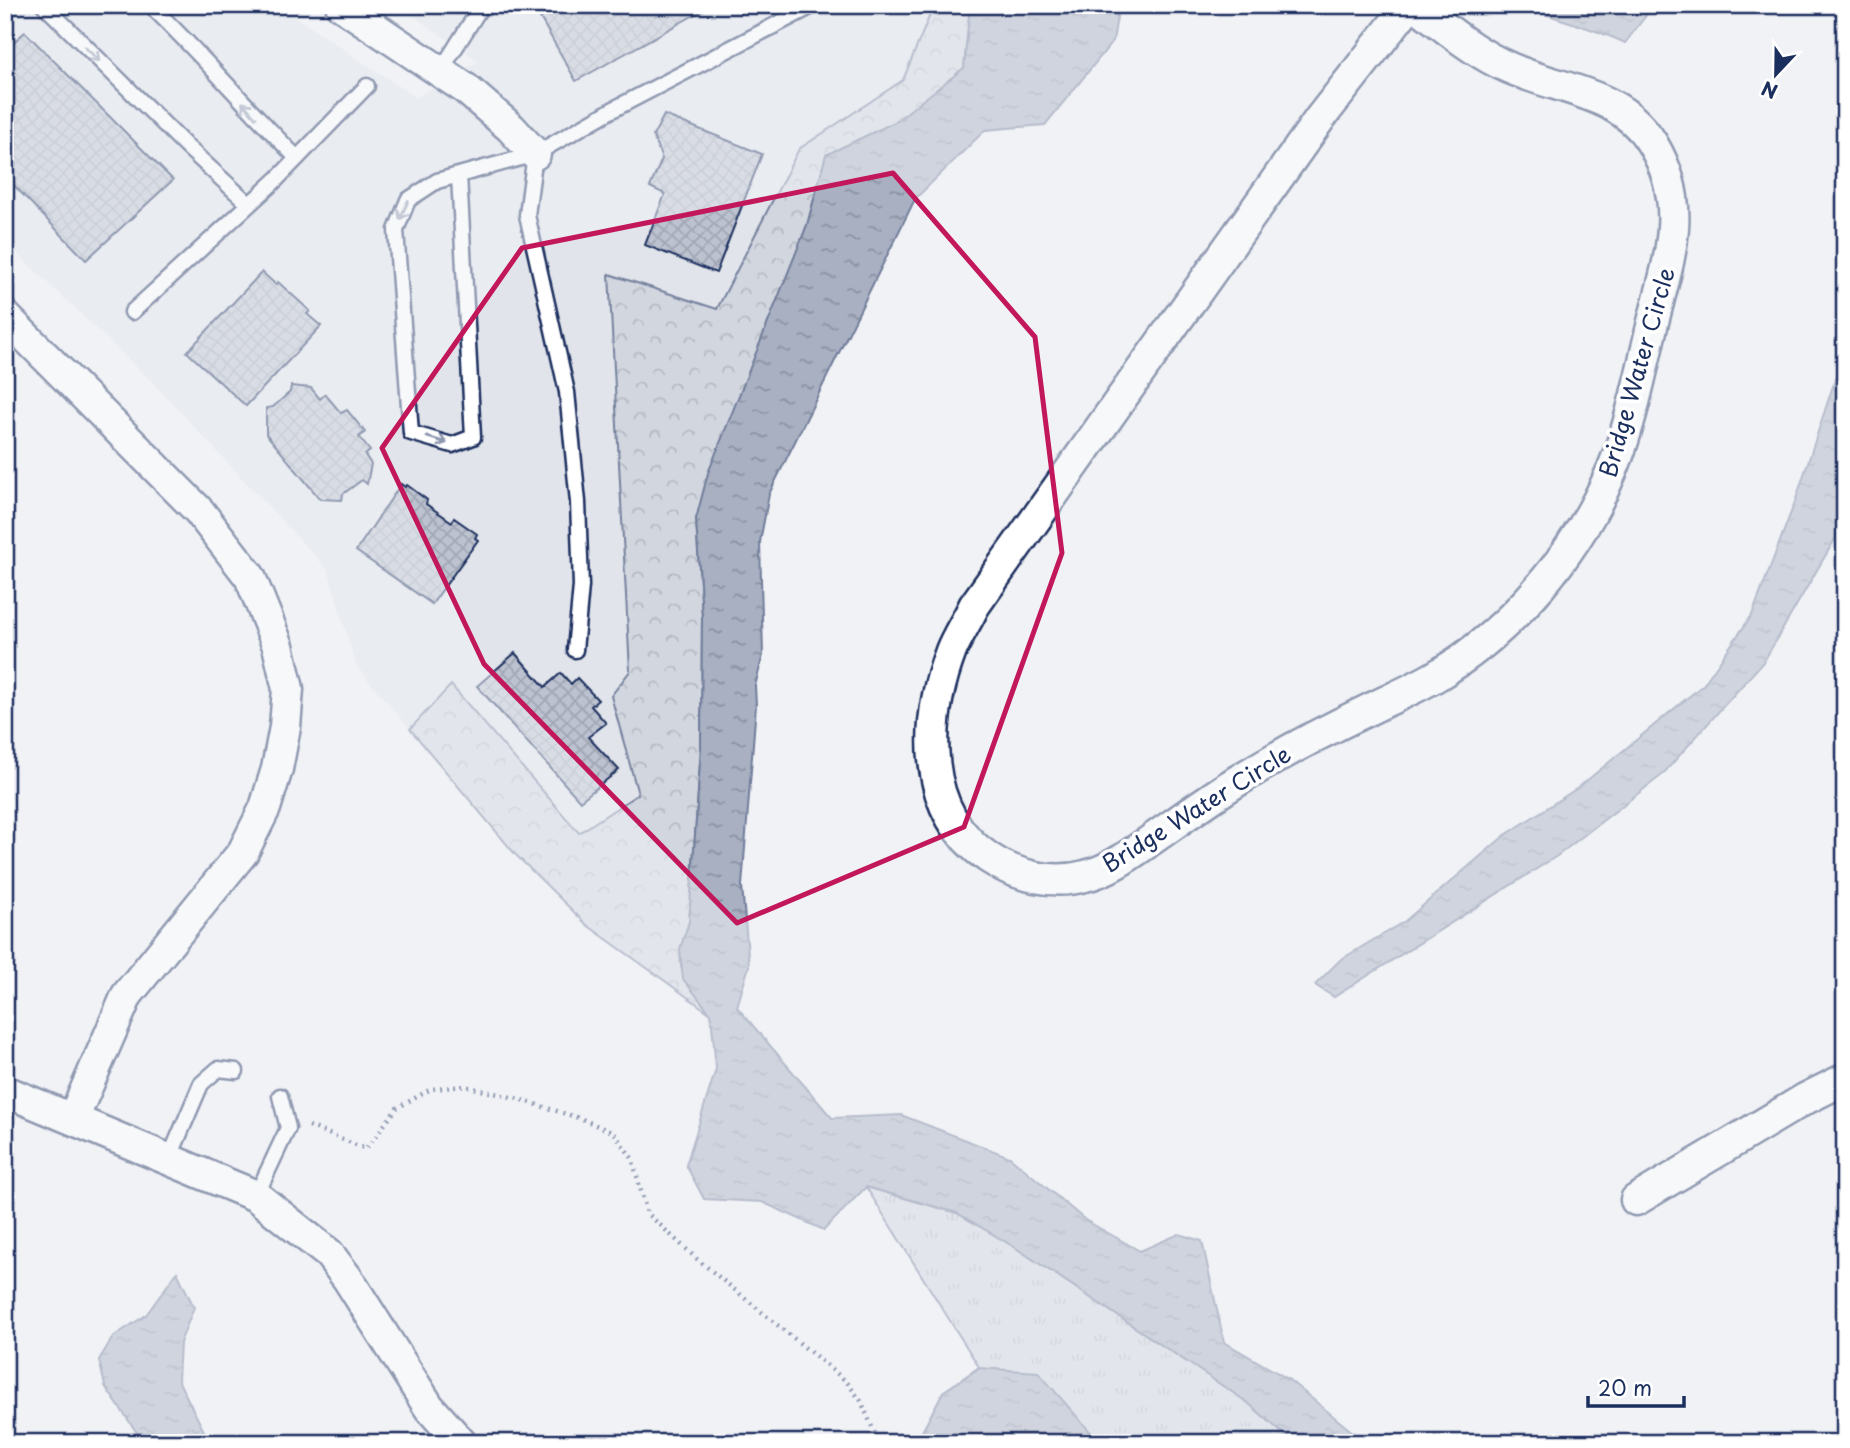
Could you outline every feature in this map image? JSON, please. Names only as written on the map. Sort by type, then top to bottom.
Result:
[{"type":"street","points":[[341,5],[466,89],[511,128],[535,154]]},
{"type":"street","name":"Bridge Water Circle","points":[[1409,5],[1321,117],[975,606],[952,649],[938,696],[933,745],[935,775],[943,803],[957,828],[976,849],[1000,865],[1025,875],[1061,880],[1086,876],[1120,862],[1236,782],[1291,748],[1435,677],[1483,643],[1518,612],[1550,574],[1587,519],[1614,466],[1675,237],[1675,209],[1670,181],[1653,144],[1639,126],[1614,106],[1594,96],[1503,66],[1472,48],[1416,5]]},
{"type":"street","points":[[5,316],[198,511],[250,577],[278,646],[288,689],[278,769],[265,808],[243,852],[127,995],[73,1119]]},
{"type":"street","points":[[1636,1200],[1805,1098],[1845,1079]]},
{"type":"street","points":[[5,1091],[256,1196],[329,1254],[348,1279],[429,1407],[461,1443]]},
{"type":"lane","points":[[44,5],[187,147],[249,204]]},
{"type":"lane","points":[[150,5],[298,158]]},
{"type":"lane","points":[[440,72],[482,5]]},
{"type":"lane","points":[[459,175],[474,437],[452,445],[411,433],[396,230],[408,200],[437,181],[535,154],[612,110],[814,5]]},
{"type":"lane","points":[[132,312],[298,158],[367,86]]},
{"type":"lane","points":[[535,154],[527,215],[567,392],[578,502],[581,586],[575,650]]},
{"type":"lane","points":[[169,1159],[201,1084],[218,1069],[236,1071]]},
{"type":"lane","points":[[256,1196],[288,1128],[280,1096]]},
{"type":"path","points":[[288,1128],[307,1125],[366,1149],[397,1108],[431,1089],[465,1086],[519,1099],[582,1119],[614,1133],[632,1158],[647,1213],[697,1259],[847,1382],[861,1401],[879,1443]]},
{"type":"highlighted area","points":[[893,173],[1035,337],[1062,553],[964,827],[737,923],[484,664],[382,448],[522,248]]},
{"type":"shaded area","points":[[5,5],[277,5],[414,96],[413,99],[479,61],[397,5],[934,5],[903,80],[799,149],[717,310],[610,274],[630,671],[611,696],[638,794],[580,833],[452,685],[410,729],[356,666],[328,570],[151,381],[5,242]]},
{"type":"green space","points":[[934,5],[970,5],[964,68],[895,122],[826,155],[807,225],[696,519],[702,616],[701,748],[689,922],[681,952],[681,963],[686,981],[711,1014],[587,925],[515,854],[410,729],[451,685],[579,833],[638,794],[611,696],[630,671],[609,274],[717,309],[799,149],[903,80]]},
{"type":"green space","points":[[866,1187],[957,1213],[1016,1248],[1247,1402],[1294,1443],[921,1443],[921,1434],[943,1392],[979,1367]]},
{"type":"water","points":[[970,5],[1119,5],[1113,41],[1045,125],[985,130],[915,199],[769,494],[760,542],[763,655],[755,686],[756,705],[742,886],[749,966],[737,1007],[832,1118],[901,1115],[1010,1157],[1085,1220],[1140,1251],[1179,1234],[1202,1241],[1224,1342],[1288,1379],[1366,1443],[1294,1443],[1247,1402],[1016,1248],[957,1213],[866,1187],[824,1230],[762,1202],[704,1199],[686,1165],[716,1069],[711,1014],[683,979],[680,949],[689,922],[701,748],[702,616],[696,519],[708,473],[807,225],[826,155],[895,122],[964,68]]},
{"type":"water","points":[[1521,5],[1654,5],[1625,43]]},
{"type":"water","points":[[1845,349],[1845,509],[1835,539],[1764,661],[1662,775],[1557,856],[1334,997],[1315,985],[1340,960],[1405,921],[1504,836],[1579,787],[1703,685],[1752,615],[1796,499]]},
{"type":"water","points":[[177,1272],[194,1307],[180,1343],[178,1380],[210,1443],[144,1443],[105,1386],[99,1360],[113,1337],[146,1315]]},
{"type":"water","points":[[979,1368],[1038,1372],[1100,1443],[921,1443],[921,1434],[943,1392]]},
{"type":"building","points":[[553,5],[712,5],[576,81],[538,14]]},
{"type":"building","points":[[25,32],[173,180],[86,260],[5,176],[5,50]]},
{"type":"building","points":[[664,115],[762,154],[716,273],[645,245],[665,194],[650,187],[662,159],[653,136]]},
{"type":"building","points":[[262,272],[276,285],[278,282],[310,311],[307,314],[321,326],[246,406],[187,352]]},
{"type":"building","points":[[291,386],[311,388],[320,399],[325,394],[341,413],[347,410],[365,432],[359,437],[370,451],[365,455],[371,464],[367,484],[362,480],[343,494],[342,500],[320,499],[266,434],[266,408],[273,407],[290,392]]},
{"type":"building","points":[[401,484],[405,487],[407,485],[427,500],[426,504],[452,522],[454,518],[477,534],[475,538],[478,540],[432,604],[356,551]]},
{"type":"building","points":[[515,653],[545,687],[561,673],[571,684],[577,678],[598,700],[591,706],[606,723],[588,737],[619,770],[580,801],[477,686]]}]
